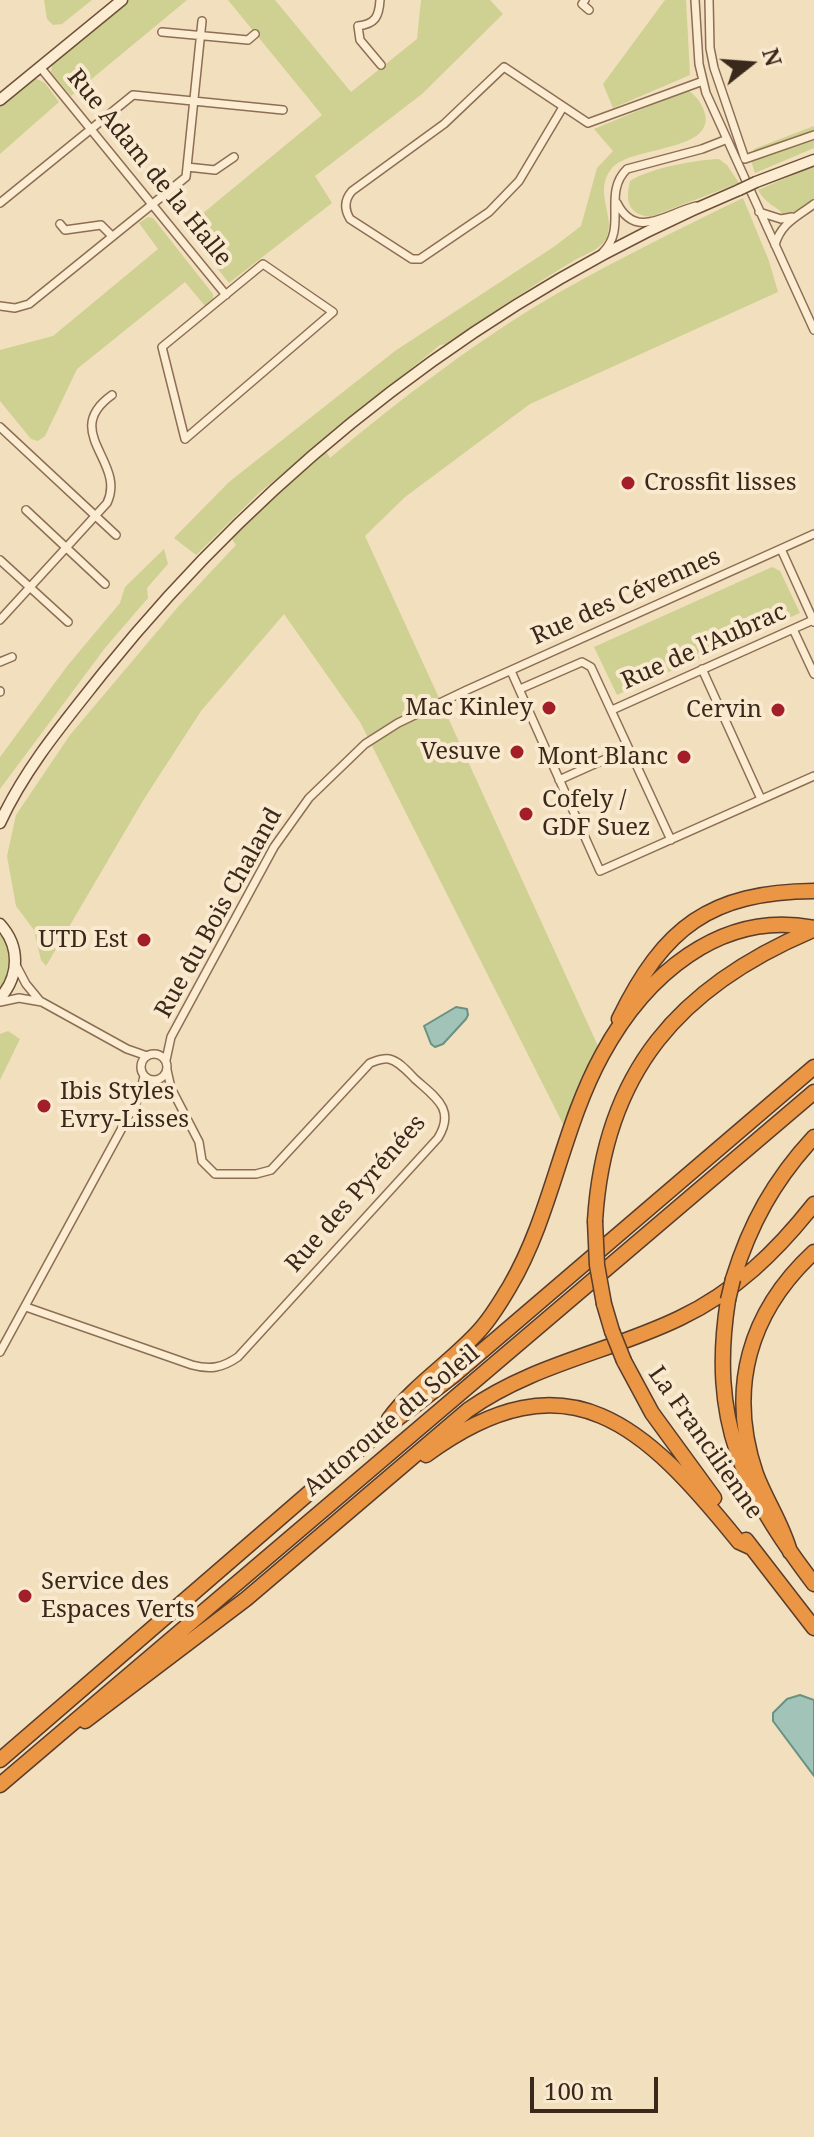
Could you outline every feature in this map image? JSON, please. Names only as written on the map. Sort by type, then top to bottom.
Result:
[{"type":"highway","points":[[376,1435],[400,1404],[480,1330],[510,1286],[533,1240],[579,1109],[602,1054],[637,984],[667,944],[710,911],[747,897],[814,891]]},
{"type":"highway","points":[[602,1054],[649,990],[684,957],[710,941],[762,925],[814,929]]},
{"type":"highway","name":"La Francilienne","points":[[814,929],[780,943],[723,976],[692,1002],[659,1039],[640,1067],[617,1113],[604,1154],[595,1221],[597,1265],[604,1304],[612,1331],[640,1395],[750,1547],[814,1628]]},
{"type":"highway","name":"Autoroute du Soleil","points":[[0,1760],[376,1435],[453,1376],[814,1067]]},
{"type":"highway","name":"Autoroute du Soleil","points":[[0,1785],[814,1092]]},
{"type":"highway","name":"La Francilienne","points":[[814,1137],[781,1175],[750,1231],[728,1300],[722,1373],[731,1437],[755,1498],[814,1584]]},
{"type":"highway","points":[[44,1748],[106,1707],[181,1650],[355,1508],[455,1420],[496,1391],[539,1370],[680,1319],[727,1291],[772,1253],[814,1204]]},
{"type":"highway","points":[[790,1552],[783,1527],[758,1478],[749,1451],[744,1415],[745,1380],[750,1351],[764,1313],[780,1288],[814,1252]]},
{"type":"highway","points":[[355,1508],[436,1448],[476,1424],[518,1409],[559,1407],[599,1415],[634,1432],[682,1474],[739,1542],[750,1547]]},
{"type":"main road","points":[[0,100],[122,0]]},
{"type":"main road","points":[[0,823],[22,782],[68,717],[127,643],[192,571],[321,448],[473,334],[585,265],[709,202],[814,160]]},
{"type":"main road","points":[[0,924],[13,944],[16,964],[10,985],[0,1000]]},
{"type":"street","points":[[380,0],[377,17],[370,25],[358,26],[360,40],[381,65]]},
{"type":"street","points":[[585,0],[582,4],[589,10]]},
{"type":"street","points":[[695,0],[703,81],[725,140],[814,330]]},
{"type":"street","points":[[709,0],[710,48],[714,68],[745,159],[814,135]]},
{"type":"street","points":[[0,306],[15,308],[29,304],[186,177],[202,21]]},
{"type":"street","points":[[162,32],[248,40],[255,34]]},
{"type":"street","name":"Rue Adam de la Halle","points":[[40,67],[226,295]]},
{"type":"street","points":[[563,107],[519,181],[489,212],[420,259],[412,259],[350,219],[347,214],[347,198],[352,191],[444,124],[504,67],[563,107],[584,122],[593,123],[703,81]]},
{"type":"street","points":[[0,203],[133,95],[283,110]]},
{"type":"street","points":[[585,265],[613,241],[614,190],[627,169],[725,140]]},
{"type":"street","points":[[187,167],[215,170],[234,157]]},
{"type":"street","points":[[616,201],[630,220],[648,223],[681,209],[709,202]]},
{"type":"street","points":[[775,245],[778,235],[793,217],[814,204]]},
{"type":"street","points":[[759,212],[781,219],[793,217]]},
{"type":"street","points":[[60,224],[65,230],[101,225],[112,236]]},
{"type":"street","points":[[263,264],[333,312],[185,439],[162,347],[226,295],[263,264]]},
{"type":"street","points":[[0,620],[96,517],[110,497],[112,486],[92,435],[91,420],[98,405],[112,395]]},
{"type":"street","points":[[0,427],[116,535]]},
{"type":"street","points":[[26,510],[105,584]]},
{"type":"street","name":"Rue des Cévennes","points":[[454,696],[814,534]]},
{"type":"street","points":[[781,549],[813,621]]},
{"type":"street","points":[[0,560],[68,622]]},
{"type":"street","points":[[0,604],[9,611]]},
{"type":"street","name":"Rue de l'Aubrac","points":[[612,710],[813,621]]},
{"type":"street","points":[[793,629],[814,674]]},
{"type":"street","points":[[0,662],[12,657]]},
{"type":"street","name":"Rue des Cévennes","points":[[520,689],[582,662],[588,664],[612,710]]},
{"type":"street","points":[[702,669],[761,799]]},
{"type":"street","points":[[511,671],[600,871],[814,776]]},
{"type":"street","name":"Rue du Bois Chaland","points":[[171,1037],[274,847],[304,804],[333,772],[365,744],[398,723],[454,696]]},
{"type":"street","points":[[612,710],[671,840]]},
{"type":"street","points":[[559,780],[628,749]]},
{"type":"street","points":[[16,964],[26,984],[42,1002]]},
{"type":"street","points":[[0,1000],[19,998],[42,1002],[127,1049],[166,1060]]},
{"type":"street","points":[[140,1095],[142,1072],[151,1054],[171,1037]]},
{"type":"street","name":"Rue des Pyrénées","points":[[26,1307],[192,1365],[214,1368],[230,1362],[438,1138],[445,1119],[438,1099],[399,1065],[390,1059],[380,1059],[370,1063],[271,1170],[215,1174],[202,1161],[195,1132],[171,1088],[166,1060],[171,1037]]},
{"type":"street","points":[[127,1049],[142,1072],[171,1088]]},
{"type":"street","points":[[0,1352],[140,1095],[167,1070]]},
{"type":"green space","points":[[44,0],[92,0],[62,24],[53,25],[47,19]]},
{"type":"green space","points":[[129,0],[187,0],[71,96],[51,72],[52,64]]},
{"type":"green space","points":[[228,0],[275,0],[351,92],[417,39],[421,0],[490,0],[503,14],[422,94],[315,176],[332,203],[229,283],[185,228],[322,115]]},
{"type":"green space","points":[[665,0],[686,0],[690,75],[613,108],[603,84]]},
{"type":"green space","points":[[35,78],[45,83],[59,102],[0,154],[0,107]]},
{"type":"green space","points":[[688,90],[702,107],[704,126],[685,142],[636,156],[612,168],[604,186],[609,231],[600,246],[440,345],[259,493],[196,555],[174,538],[229,482],[395,351],[581,226],[597,168],[613,151],[594,129]]},
{"type":"green space","points":[[814,126],[814,148],[755,173],[751,161],[754,149]]},
{"type":"green space","points":[[719,159],[739,183],[650,217],[637,213],[630,205],[630,181],[639,176],[673,166]]},
{"type":"green space","points":[[814,166],[814,199],[798,211],[783,215],[758,190]]},
{"type":"green space","points":[[743,198],[778,292],[530,404],[405,497],[365,536],[598,1046],[564,1126],[360,722],[284,614],[201,711],[144,799],[46,966],[41,960],[34,930],[16,906],[7,856],[16,815],[70,735],[177,608],[236,545],[230,536],[324,448],[330,458],[412,392],[498,330],[604,268]]},
{"type":"green space","points":[[148,217],[153,218],[213,294],[213,299],[205,306],[185,282],[77,369],[45,436],[38,441],[31,439],[0,401],[0,350],[53,336],[158,249],[139,223]]},
{"type":"green space","points":[[164,549],[168,564],[147,588],[148,598],[105,648],[0,789],[0,757],[68,665],[120,603],[125,587]]},
{"type":"green space","points":[[772,567],[780,571],[800,613],[617,695],[594,647]]},
{"type":"green space","points":[[0,934],[9,962],[0,990]]},
{"type":"green space","points":[[8,1031],[20,1039],[0,1080],[0,1034]]},
{"type":"water","points":[[456,1007],[467,1009],[466,1019],[443,1044],[435,1047],[424,1026]]},
{"type":"water","points":[[800,1695],[814,1700],[814,1776],[773,1721],[773,1713],[787,1699]]},
{"type":"place","name":"Crossfit lisses","points":[[628,483]]},
{"type":"place","name":"Mac Kinley","points":[[549,708]]},
{"type":"place","name":"Cervin","points":[[778,710]]},
{"type":"place","name":"Vesuve","points":[[517,752]]},
{"type":"place","name":"Mont Blanc","points":[[684,757]]},
{"type":"place","name":"Cofely / GDF Suez","points":[[526,814]]},
{"type":"place","name":"UTD Est","points":[[144,940]]},
{"type":"place","name":"Ibis Styles Evry-Lisses","points":[[44,1106]]},
{"type":"place","name":"Service des Espaces Verts","points":[[25,1596]]}]
